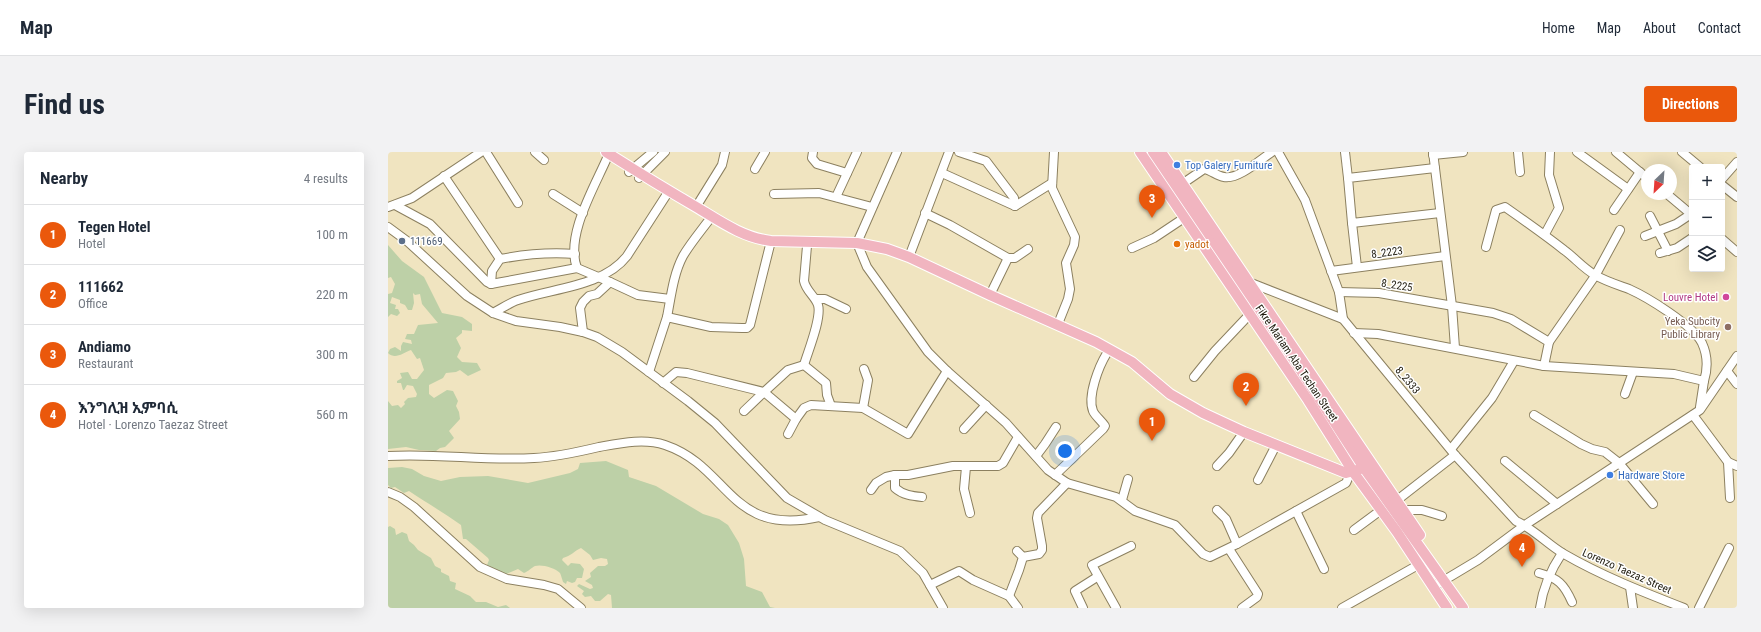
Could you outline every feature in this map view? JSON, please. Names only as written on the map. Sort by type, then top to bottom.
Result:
[{"type":"main road","points":[[597,152],[606,155],[744,234],[760,240],[770,243],[857,246],[887,249],[909,257],[990,295],[1018,310],[1058,324],[1117,353],[1132,362],[1184,406],[1241,436],[1329,473],[1353,473],[1364,468]]},
{"type":"main road","name":"Fikre Mariam Aba Techan Street","points":[[1140,152],[1250,314],[1353,473],[1381,510],[1446,608]]},
{"type":"main road","name":"Fikre Mariam Aba Techan Street","points":[[1153,152],[1292,357],[1364,468],[1463,608]]},
{"type":"main road","points":[[1161,152],[1251,283],[1396,501],[1404,510],[1431,553],[1434,567]]},
{"type":"main road","points":[[636,173],[666,194],[709,220],[750,241],[807,246],[857,246],[892,256],[919,267],[1018,310],[1107,353],[1130,368],[1167,400],[1338,472]]},
{"type":"street","points":[[391,206],[412,198],[481,152]]},
{"type":"street","points":[[486,152],[518,202]]},
{"type":"street","points":[[535,152],[544,160]]},
{"type":"street","points":[[636,173],[645,156],[653,152]]},
{"type":"street","points":[[636,173],[665,152]]},
{"type":"street","points":[[696,207],[722,165],[725,152]]},
{"type":"street","points":[[755,169],[765,152]]},
{"type":"street","points":[[814,152],[812,158],[817,164],[847,173]]},
{"type":"street","points":[[836,197],[856,152]]},
{"type":"street","points":[[897,152],[872,207],[857,246],[867,267],[928,352],[947,371],[1006,423],[1048,470],[1055,475],[1067,483],[1122,500],[1139,513],[1177,527],[1206,556],[1210,557],[1229,549],[1346,483],[1353,473]]},
{"type":"street","points":[[909,257],[949,152]]},
{"type":"street","points":[[959,152],[986,161],[1014,198],[1015,206]]},
{"type":"street","points":[[1054,152],[1052,183],[1054,196],[1075,237],[1074,245],[1066,263],[1070,288],[1068,299],[1058,324]]},
{"type":"street","points":[[1182,184],[1204,169],[1223,177],[1229,177],[1248,169],[1272,152]]},
{"type":"street","points":[[1278,152],[1305,200],[1339,292],[1342,319]]},
{"type":"street","points":[[1345,152],[1357,267]]},
{"type":"street","points":[[1455,348],[1452,306],[1433,154],[1463,152]]},
{"type":"street","points":[[1518,152],[1520,172]]},
{"type":"street","points":[[1544,234],[1559,208],[1549,175],[1550,152]]},
{"type":"street","points":[[1578,152],[1628,189]]},
{"type":"street","points":[[1614,210],[1640,172],[1616,152]]},
{"type":"street","points":[[1682,152],[1691,155],[1698,164]]},
{"type":"street","points":[[577,268],[575,254],[576,236],[583,213],[606,155]]},
{"type":"street","points":[[1725,176],[1737,162]]},
{"type":"street","points":[[1348,178],[1434,168]]},
{"type":"street","points":[[942,173],[1015,206]]},
{"type":"street","points":[[444,176],[500,259]]},
{"type":"street","points":[[1015,206],[1052,183]]},
{"type":"street","points":[[1725,187],[1737,197]]},
{"type":"street","points":[[774,194],[807,192],[836,197],[872,207]]},
{"type":"street","points":[[553,194],[583,213]]},
{"type":"street","points":[[493,313],[516,301],[562,290],[598,277],[621,263],[666,194]]},
{"type":"street","points":[[1674,200],[1689,212]]},
{"type":"street","points":[[391,206],[430,224],[487,282],[491,284],[577,268],[638,295],[670,299]]},
{"type":"street","points":[[1486,247],[1496,210],[1500,207],[1505,207],[1544,234],[1595,276],[1631,290],[1659,306],[1675,316],[1701,341],[1706,352],[1707,370],[1696,412],[1728,462],[1730,498]]},
{"type":"street","points":[[925,213],[950,225],[1008,258],[1015,258],[1028,249]]},
{"type":"street","points":[[1352,223],[1440,213]]},
{"type":"street","points":[[1650,216],[1658,232],[1664,252],[1676,248],[1689,240]]},
{"type":"street","points":[[1644,236],[1658,232],[1689,216]]},
{"type":"street","points":[[1132,248],[1154,238],[1184,218]]},
{"type":"street","points":[[648,372],[666,317],[680,264],[684,255],[709,220]]},
{"type":"street","points":[[388,227],[407,241],[468,296],[493,313],[516,321],[560,327],[583,332],[597,337],[622,352],[715,424],[786,498],[819,517],[900,551],[923,573],[943,608]]},
{"type":"street","points":[[1544,366],[1549,342],[1595,276],[1620,230]]},
{"type":"street","points":[[1725,242],[1737,252]]},
{"type":"street","points":[[666,317],[711,327],[747,328],[750,325],[770,243]]},
{"type":"street","points":[[804,365],[819,313],[816,299],[808,290],[804,282],[807,246]]},
{"type":"street","points":[[491,284],[492,270],[500,259],[552,252],[575,254]]},
{"type":"street","name":"8_2223","points":[[1331,271],[1445,256]]},
{"type":"street","points":[[990,295],[1008,258]]},
{"type":"street","points":[[583,332],[580,308],[583,302],[589,296],[597,294],[610,282]]},
{"type":"street","name":"8_2333","points":[[1251,283],[1342,319],[1453,452],[1508,513],[1516,520],[1526,525]]},
{"type":"street","name":"8_2225","points":[[1339,292],[1379,293],[1502,315],[1549,342]]},
{"type":"street","points":[[816,299],[824,299],[846,309]]},
{"type":"street","points":[[1194,377],[1215,351],[1250,314]]},
{"type":"street","points":[[1354,333],[1378,334],[1544,366],[1674,374],[1704,381]]},
{"type":"street","points":[[1055,475],[1103,429],[1104,426],[1092,409],[1092,398],[1100,363],[1107,353]]},
{"type":"street","points":[[1433,588],[1478,560],[1526,525],[1696,412],[1737,356]]},
{"type":"street","points":[[1396,501],[1453,452],[1492,398],[1514,361]]},
{"type":"street","points":[[1726,371],[1737,364]]},
{"type":"street","points":[[744,411],[788,370],[804,365]]},
{"type":"street","points":[[804,365],[826,383],[827,395],[831,406]]},
{"type":"street","points":[[863,408],[868,380],[864,368]]},
{"type":"street","points":[[788,434],[796,419],[807,406],[831,406],[863,408],[908,434],[947,371]]},
{"type":"street","points":[[1726,371],[1737,384]]},
{"type":"street","points":[[663,383],[676,372],[687,373],[764,392],[796,419]]},
{"type":"street","points":[[1625,394],[1633,372]]},
{"type":"street","points":[[964,429],[986,405]]},
{"type":"street","points":[[1534,415],[1581,444],[1592,449],[1605,452],[1619,463],[1653,504]]},
{"type":"street","points":[[1036,456],[1056,426]]},
{"type":"street","points":[[871,490],[876,483],[886,477],[895,475],[908,475],[952,466],[998,466],[1003,463],[1018,436]]},
{"type":"street","points":[[1217,466],[1229,453],[1241,436]]},
{"type":"street","points":[[388,456],[418,454],[534,458],[626,442],[649,442],[664,444],[686,454],[737,502],[760,516],[777,519],[798,520],[819,517]]},
{"type":"street","points":[[1258,480],[1274,450]]},
{"type":"street","points":[[1505,462],[1557,504]]},
{"type":"street","points":[[1728,462],[1737,466]]},
{"type":"street","points":[[966,466],[964,489],[965,499],[970,514]]},
{"type":"street","points":[[895,475],[895,488],[901,493],[909,496],[922,497]]},
{"type":"street","points":[[1122,500],[1128,479]]},
{"type":"street","points":[[1009,596],[1019,570],[1020,554],[1039,554],[1042,550],[1037,518],[1038,513],[1067,483]]},
{"type":"street","points":[[388,492],[400,497],[414,507],[480,567],[507,579],[544,585],[558,589],[581,608]]},
{"type":"street","points":[[1217,510],[1226,519],[1237,544]]},
{"type":"street","points":[[1354,530],[1381,510]]},
{"type":"street","points":[[1404,510],[1422,510],[1442,516]]},
{"type":"street","points":[[1296,511],[1324,569]]},
{"type":"street","name":"Lorenzo Taezaz Street","points":[[1526,525],[1562,553],[1602,575],[1684,608]]},
{"type":"street","points":[[1116,608],[1092,567],[1093,564],[1131,546]]},
{"type":"street","points":[[1699,608],[1729,548]]},
{"type":"street","points":[[1229,549],[1258,594],[1257,597],[1242,608]]},
{"type":"street","points":[[1540,608],[1543,588],[1548,575],[1562,553]]},
{"type":"street","points":[[1342,608],[1418,565]]},
{"type":"street","points":[[930,585],[959,571],[973,580],[1009,596],[1018,608]]},
{"type":"street","points":[[1539,573],[1548,575],[1563,584],[1572,602]]},
{"type":"street","points":[[1082,608],[1074,592],[1097,577]]},
{"type":"street","points":[[1630,587],[1633,608]]},
{"type":"green space","points":[[388,245],[402,261],[424,277],[442,313],[462,317],[472,324],[472,331],[462,330],[462,333],[456,338],[461,348],[457,357],[462,362],[477,363],[481,370],[468,376],[460,370],[446,373],[443,378],[429,385],[429,394],[434,398],[447,390],[453,391],[458,401],[456,406],[460,419],[449,431],[454,438],[445,447],[436,451],[419,450],[406,447],[388,449],[388,401],[392,406],[398,405],[401,408],[408,398],[416,397],[417,394],[413,386],[407,385],[403,390],[401,383],[397,383],[397,381],[402,378],[400,373],[408,372],[412,379],[417,379],[424,370],[420,358],[417,359],[411,350],[396,356],[388,353],[390,349],[395,347],[401,351],[403,342],[412,344],[411,340],[405,339],[407,334],[414,334],[418,325],[438,323],[422,304],[420,294],[415,295],[413,293],[414,303],[412,310],[408,310],[405,305],[400,303],[400,300],[392,297],[390,303],[396,305],[395,309],[398,309],[400,313],[397,316],[391,314],[388,317],[388,294],[392,293],[395,284],[391,277],[388,278]]},
{"type":"green space","points":[[606,461],[628,470],[629,477],[656,486],[703,514],[719,519],[728,525],[739,543],[744,559],[746,586],[762,592],[770,607],[775,608],[612,608],[611,595],[608,594],[600,601],[595,601],[591,596],[585,597],[582,594],[584,591],[577,586],[579,584],[590,589],[593,588],[592,585],[585,581],[591,577],[590,573],[598,566],[605,566],[608,564],[607,559],[601,558],[593,560],[590,555],[581,548],[562,560],[568,566],[571,563],[580,564],[584,569],[582,578],[577,578],[575,582],[572,583],[567,581],[566,584],[563,582],[558,571],[541,566],[535,566],[524,573],[518,569],[504,575],[490,569],[487,565],[489,560],[488,558],[466,539],[463,539],[461,525],[409,491],[404,493],[395,487],[391,488],[388,485],[388,468],[402,467],[412,469],[424,476],[441,481],[460,477],[488,476],[528,483],[570,473],[578,469],[580,463]]},
{"type":"green space","points":[[390,526],[395,529],[396,535],[402,532],[407,534],[409,541],[418,550],[431,558],[435,566],[441,569],[441,572],[449,576],[450,581],[456,583],[455,589],[470,596],[476,602],[486,602],[498,607],[506,605],[510,608],[388,608],[388,527]]},
{"type":"place","name":"Top Galery Furniture","points":[[1177,165]]},
{"type":"place","name":"Andiamo","points":[[1152,218]]},
{"type":"place","name":"111669","points":[[402,241]]},
{"type":"place","name":"yadot","points":[[1177,244]]},
{"type":"place","name":"Louvre Hotel","points":[[1726,297]]},
{"type":"place","name":"Yeka Subcity Public Library","points":[[1728,327]]},
{"type":"place","name":"111662","points":[[1246,406]]},
{"type":"place","name":"Tegen Hotel","points":[[1152,441]]},
{"type":"place","name":"Hardware Store","points":[[1610,475]]},
{"type":"place","name":"እንግሊዝ ኢምባሲ","points":[[1522,567]]}]
